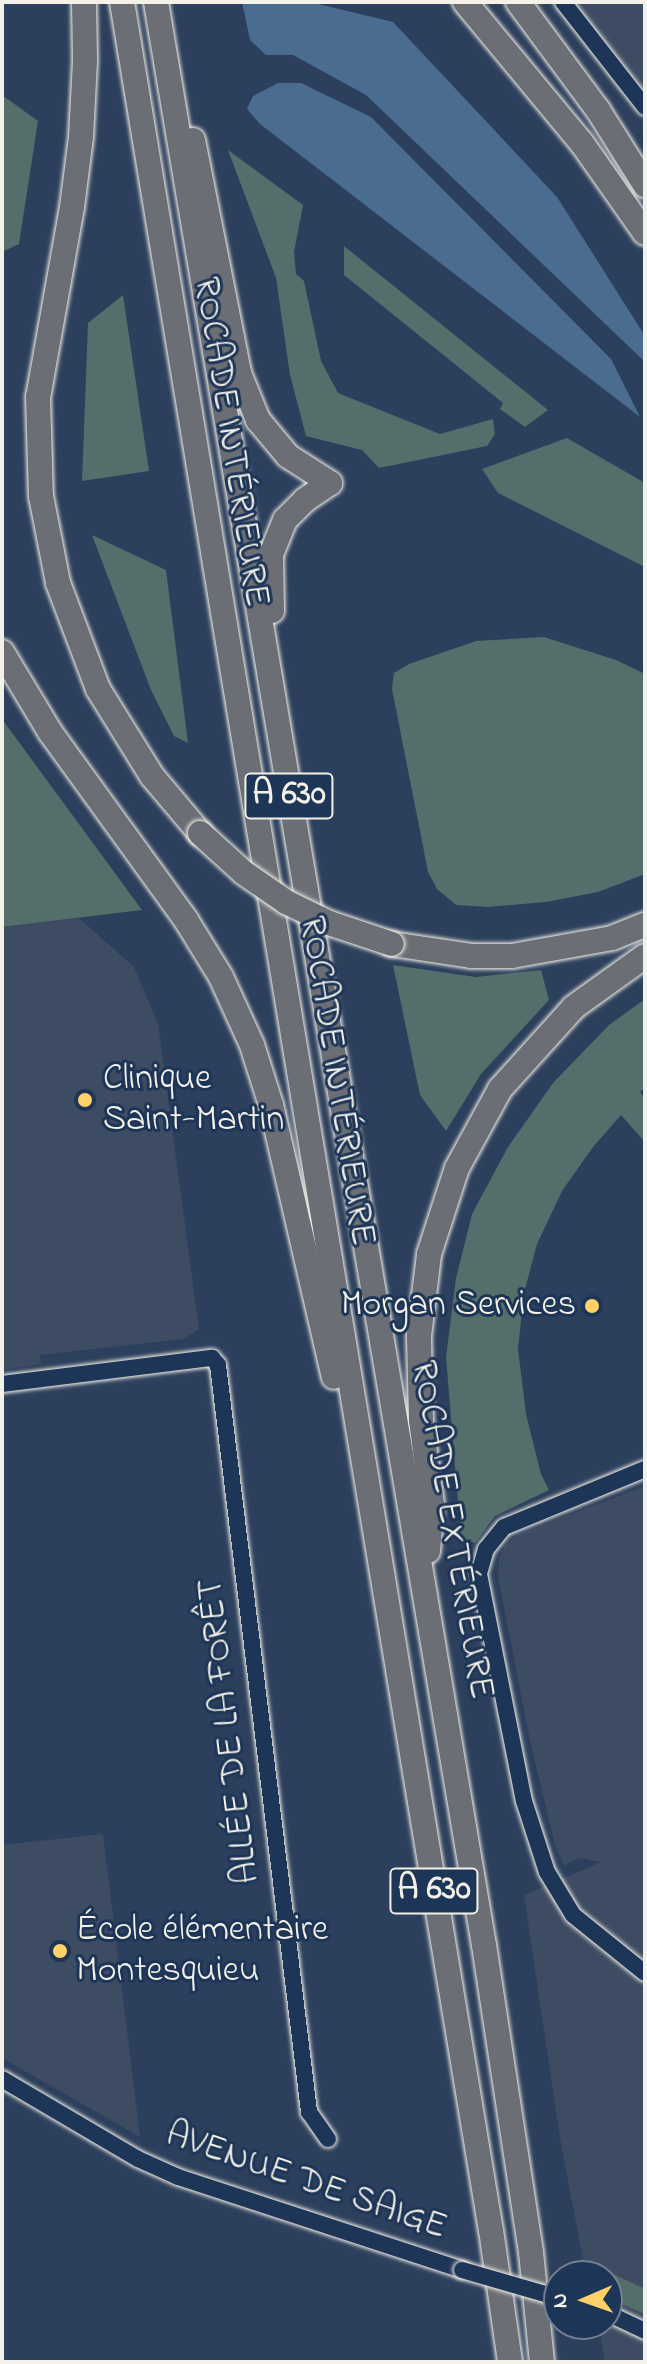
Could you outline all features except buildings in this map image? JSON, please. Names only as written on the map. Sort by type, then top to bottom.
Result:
[{"type":"highway","points":[[84,2],[81,137],[72,207],[38,397],[41,496],[58,583],[98,689],[152,776],[200,833],[244,873],[286,902],[329,923],[392,944],[471,956],[512,956],[612,938],[645,925]]},
{"type":"highway","name":"ROCADE INTÉRIEURE","points":[[122,2],[491,2230],[510,2362]]},
{"type":"highway","points":[[156,2],[202,174],[239,373],[258,420],[288,456],[330,483],[305,500],[285,520],[271,554],[270,595],[292,812]]},
{"type":"highway","name":"ROCADE EXTÉRIEURE","points":[[156,2],[425,1589],[531,2252],[542,2362]]},
{"type":"highway","points":[[465,2],[581,142],[645,233]]},
{"type":"highway","points":[[518,2],[598,110],[645,185]]},
{"type":"highway","points":[[2,652],[50,732],[186,920],[221,977],[252,1045],[271,1105],[331,1371],[355,1420]]},
{"type":"highway","points":[[425,1589],[432,1504],[421,1420],[419,1336],[429,1254],[457,1168],[500,1089],[574,1007],[645,956]]},
{"type":"street","points":[[563,2],[645,107]]},
{"type":"street","name":"ALLÉE DE LA FORÊT","points":[[2,1384],[212,1358],[218,1365],[309,2112],[328,2139]]},
{"type":"street","points":[[645,1469],[504,1527],[486,1549],[479,1574],[524,1801],[547,1872],[573,1915],[645,1973]]},
{"type":"street","name":"AVENUE DE SAIGE","points":[[2,2079],[138,2159],[178,2177],[543,2293]]},
{"type":"street","points":[[623,2321],[645,2331]]},
{"type":"shaded area","points":[[242,2],[310,2],[393,22],[557,197],[645,336],[645,362],[366,95],[293,55],[266,55],[250,40]]},
{"type":"shaded area","points":[[563,2],[645,2],[645,107]]},
{"type":"shaded area","points":[[278,83],[301,83],[371,117],[611,359],[640,417],[260,124],[247,109],[253,96]]},
{"type":"shaded area","name":"Clinique Saint-Martin","points":[[79,918],[134,967],[158,1024],[199,1329],[183,1339],[40,1355],[41,1364],[2,1370],[2,927]]},
{"type":"shaded area","points":[[645,1486],[645,2362],[605,2362],[602,2340],[623,2340],[623,2260],[583,2260],[560,2138],[524,1895],[601,1862],[580,1858],[564,1865],[555,1846],[530,1741],[498,1577],[499,1559],[505,1546],[518,1535]]},
{"type":"shaded area","name":"École élémentaire Montesquieu","points":[[103,1834],[140,2137],[2,2058],[2,1845]]},
{"type":"green space","points":[[2,95],[38,121],[19,244],[2,252]]},
{"type":"green space","points":[[228,150],[303,205],[294,252],[296,274],[304,281],[321,361],[338,393],[440,434],[493,419],[495,434],[487,446],[379,468],[362,450],[306,436],[290,375],[276,278]]},
{"type":"green space","points":[[344,246],[548,410],[525,427],[500,409],[503,403],[344,275]]},
{"type":"green space","points":[[123,295],[149,471],[82,481],[88,323]]},
{"type":"green space","points":[[567,438],[645,483],[645,567],[498,493],[482,469]]},
{"type":"green space","points":[[92,535],[166,570],[188,743],[174,736],[151,690]]},
{"type":"green space","points":[[544,637],[616,660],[645,674],[645,874],[598,892],[546,902],[488,907],[456,905],[437,889],[428,872],[392,689],[394,673],[409,664],[476,641]]},
{"type":"green space","points":[[2,719],[142,910],[2,927]]},
{"type":"green space","points":[[393,965],[476,977],[541,970],[549,1000],[481,1074],[446,1131],[420,1095]]},
{"type":"green space","points":[[645,999],[645,1088],[640,1092],[645,1099],[645,1142],[621,1115],[593,1147],[562,1191],[537,1244],[524,1293],[518,1349],[526,1414],[541,1474],[549,1490],[495,1516],[475,1543],[461,1538],[446,1357],[456,1278],[472,1214],[508,1147],[553,1083],[609,1025]]},
{"type":"green space","points":[[623,2279],[645,2289],[645,2314],[623,2305]]},
{"type":"place","name":"Clinique Saint-Martin","points":[[85,1100]]},
{"type":"place","name":"Morgan Services","points":[[592,1306]]},
{"type":"place","name":"École élémentaire Montesquieu","points":[[60,1951]]}]
